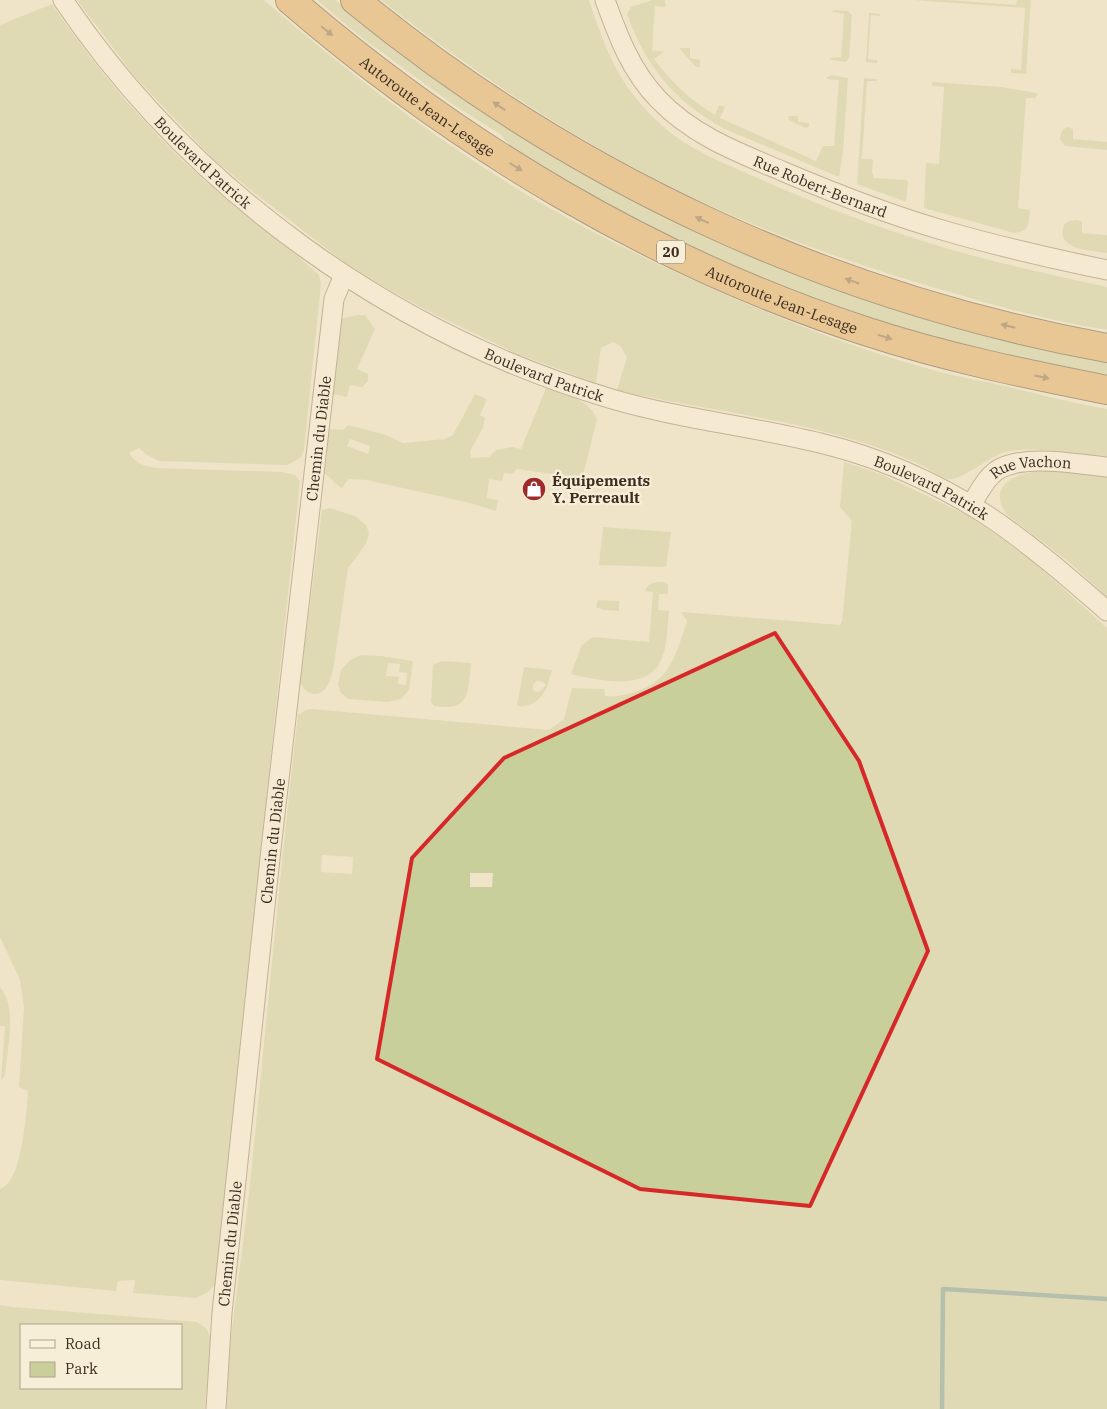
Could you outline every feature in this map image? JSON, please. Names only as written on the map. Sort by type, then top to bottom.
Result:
[{"type":"highway","name":"Autoroute Jean-Lesage","points":[[290,0],[370,66],[483,146],[572,201],[671,252],[763,293],[867,332],[982,364],[1107,390]]},
{"type":"highway","points":[[355,0],[445,69],[529,126],[602,169],[700,219],[804,264],[884,292],[1005,326],[1107,348]]},
{"type":"street","name":"Boulevard Patrick","points":[[63,0],[110,64],[186,149],[249,204],[344,275],[378,296],[425,322],[502,359],[599,395],[636,405],[837,447],[912,475],[971,505],[998,523],[1038,552],[1107,612]]},
{"type":"street","name":"Rue Robert-Bernard","points":[[605,0],[623,48],[643,82],[675,115],[716,142],[842,196],[919,223],[990,244],[1107,270]]},
{"type":"street","name":"Chemin du Diable","points":[[216,1409],[222,1313],[311,492],[334,300],[344,275]]},
{"type":"street","name":"Rue Vachon","points":[[971,505],[986,481],[996,472],[1014,464],[1043,461],[1107,467]]},
{"type":"highlighted area","points":[[775,633],[859,761],[928,951],[810,1206],[640,1189],[377,1059],[412,858],[504,758]]},
{"type":"green space","points":[[77,0],[264,0],[398,108],[504,181],[564,216],[634,252],[756,308],[839,340],[953,375],[1107,409],[1107,457],[1041,450],[1016,450],[999,454],[960,477],[948,479],[903,457],[818,430],[617,390],[627,357],[620,346],[613,342],[601,348],[596,383],[515,353],[432,313],[345,263],[252,191],[212,158],[135,77]]},
{"type":"green space","points":[[317,0],[335,0],[416,63],[499,123],[617,193],[679,224],[775,265],[883,306],[933,321],[1107,360],[1107,377],[1030,362],[876,322],[751,276],[620,214],[517,154],[500,134],[452,104],[357,34]]},
{"type":"green space","points":[[381,0],[589,0],[609,54],[626,85],[650,114],[686,144],[721,162],[803,198],[895,232],[983,258],[1107,287],[1107,330],[986,303],[912,281],[811,247],[713,207],[641,172],[564,128],[489,79]]},
{"type":"green space","points":[[652,0],[665,0],[666,7],[655,6],[652,50],[664,52],[654,59],[674,83],[689,97],[715,115],[719,105],[725,107],[720,118],[816,161],[823,146],[834,146],[839,80],[827,79],[827,77],[831,75],[848,78],[843,152],[839,177],[725,129],[691,107],[677,95],[653,67],[643,51],[627,14],[631,7]]},
{"type":"green space","points":[[913,0],[948,0],[1016,5],[1017,0],[1031,0],[1026,74],[1011,73],[1011,69],[1021,70],[1025,8]]},
{"type":"green space","points":[[52,4],[104,75],[162,140],[204,180],[319,275],[321,284],[304,450],[301,457],[288,465],[159,461],[147,455],[139,448],[129,453],[141,464],[157,468],[282,472],[295,475],[300,481],[215,1285],[208,1292],[196,1298],[133,1293],[135,1280],[118,1281],[116,1291],[0,1280],[0,1189],[8,1184],[14,1174],[18,1160],[22,1145],[28,1091],[19,1087],[24,1007],[20,980],[0,937],[0,25]]},
{"type":"green space","points":[[832,11],[848,11],[852,15],[849,58],[846,62],[829,58],[841,57],[844,14]]},
{"type":"green space","points":[[869,13],[880,14],[880,16],[871,15],[868,59],[877,60],[877,63],[866,62]]},
{"type":"green space","points":[[681,48],[690,48],[690,58],[700,60],[700,67],[696,67]]},
{"type":"green space","points":[[864,78],[877,79],[877,81],[867,81],[862,159],[872,159],[874,178],[906,180],[908,182],[906,202],[857,184]]},
{"type":"green space","points":[[932,82],[1001,87],[1038,94],[1035,98],[1026,98],[1018,208],[1030,210],[1028,226],[1023,231],[1014,233],[924,208],[926,163],[939,164],[944,87],[932,86]]},
{"type":"green space","points":[[788,116],[798,116],[798,122],[809,123],[809,126],[806,128],[789,120]]},
{"type":"green space","points":[[1068,127],[1073,129],[1073,139],[1107,142],[1107,150],[1065,146],[1060,137],[1063,130]]},
{"type":"green space","points":[[1075,220],[1082,221],[1082,233],[1107,235],[1107,253],[1078,248],[1066,241],[1063,236],[1064,225]]},
{"type":"green space","points":[[356,315],[365,315],[375,329],[357,369],[368,374],[368,381],[362,387],[350,385],[347,397],[333,394],[342,319]]},
{"type":"green space","points":[[546,388],[582,402],[593,412],[597,419],[583,475],[577,478],[517,469],[512,474],[504,473],[502,481],[489,479],[487,498],[498,500],[496,511],[470,503],[367,480],[349,479],[342,488],[325,474],[329,429],[343,430],[348,425],[386,435],[403,443],[445,439],[453,435],[475,394],[487,399],[480,415],[485,418],[483,428],[470,451],[471,458],[489,457],[496,450],[512,447],[521,449]],"holes":[[[350,439],[370,446],[368,454],[347,446]]]},
{"type":"green space","points":[[844,462],[881,474],[969,516],[1037,565],[1107,628],[1107,1409],[223,1409],[250,1184],[298,715],[311,709],[549,730],[564,719],[572,688],[604,689],[605,696],[624,695],[647,687],[665,673],[671,664],[687,621],[681,612],[840,625],[842,621],[852,521],[840,507]],"holes":[[[322,855],[353,857],[352,874],[321,872]],[[470,873],[493,873],[492,887],[470,887]]]},
{"type":"green space","points":[[1045,470],[1107,475],[1107,597],[1070,563],[1007,515],[1001,504],[1000,494],[1002,487],[1008,481],[1025,474]]},
{"type":"green space","points":[[330,508],[355,516],[366,525],[369,533],[366,544],[348,568],[333,671],[329,683],[322,692],[314,694],[307,692],[300,682],[322,510]]},
{"type":"green space","points":[[603,527],[671,532],[666,567],[599,565]]},
{"type":"green space","points":[[664,582],[668,585],[668,594],[659,594],[658,610],[669,611],[667,638],[662,658],[652,672],[642,678],[631,681],[606,681],[571,674],[582,645],[593,637],[649,642],[653,592],[645,591],[653,583]]},
{"type":"green space","points":[[598,600],[619,601],[619,611],[604,610],[596,607]]},
{"type":"green space","points":[[361,655],[413,661],[409,690],[401,699],[388,702],[348,699],[340,692],[338,684],[341,670],[350,660]],"holes":[[[388,663],[400,664],[399,672],[407,673],[406,685],[398,684],[399,677],[386,676]]]},
{"type":"green space","points":[[442,661],[471,663],[465,698],[455,706],[434,706],[431,702],[433,665]]},
{"type":"green space","points":[[524,667],[552,670],[542,696],[532,704],[517,706]],"holes":[[[537,681],[543,682],[546,685],[536,692],[533,689],[533,685]]]},
{"type":"green space","points":[[0,987],[9,1006],[10,1017],[5,1075],[1,1081],[5,1026],[0,1026]]},
{"type":"green space","points":[[0,1305],[197,1322],[207,1329],[211,1339],[205,1409],[0,1409]]},
{"type":"waterway","points":[[942,1409],[943,1289],[1107,1299]]},
{"type":"place","name":"Équipements Y. Perreault","points":[[534,489]]}]
